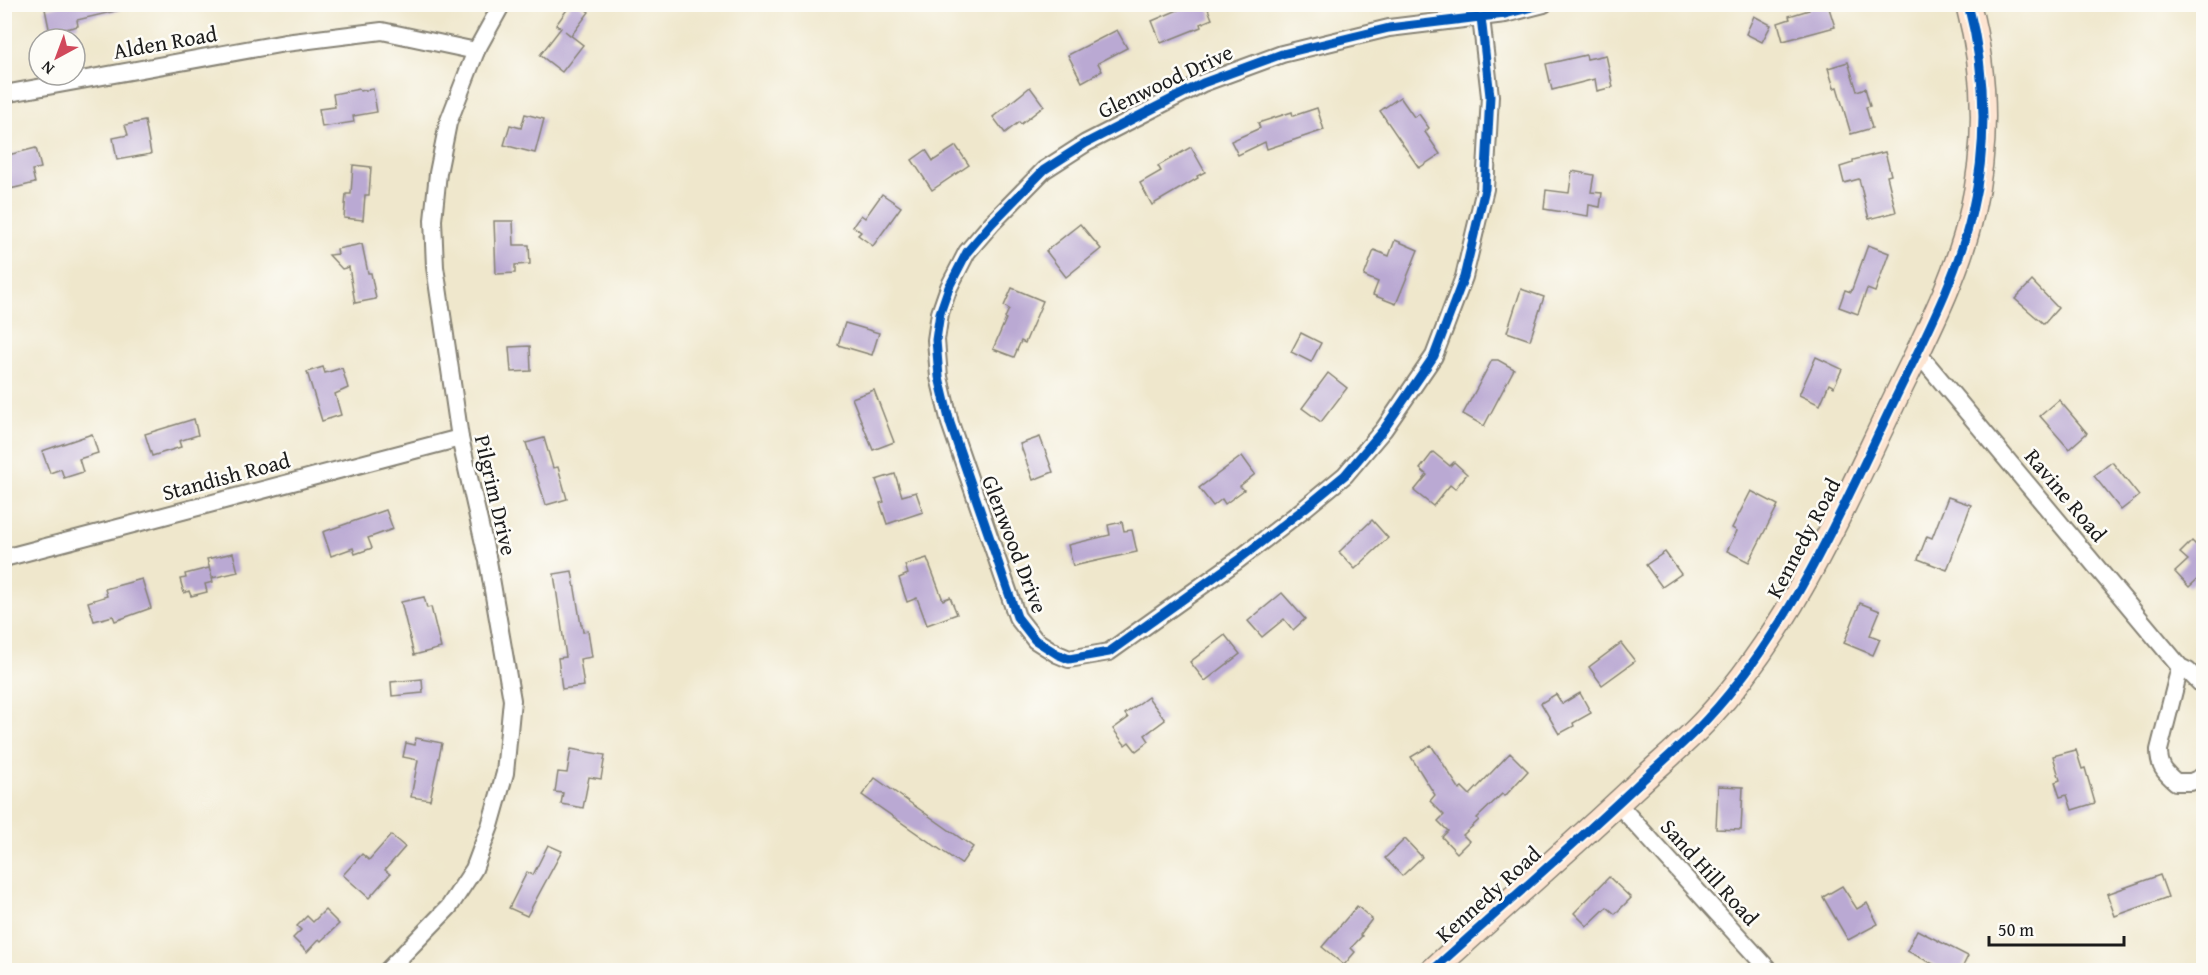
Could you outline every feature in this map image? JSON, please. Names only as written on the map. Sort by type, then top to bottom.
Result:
[{"type":"street","name":"Pilgrim Drive","points":[[388,970],[449,907],[474,868],[490,826],[505,773],[513,700],[488,561],[460,438],[435,267],[433,220],[438,173],[448,123],[476,51],[502,4]]},
{"type":"street","name":"Glenwood Drive","points":[[1481,17],[1490,96],[1485,189],[1464,277],[1434,356],[1384,429],[1345,475],[1305,508],[1238,560],[1109,652],[1070,659],[1035,640],[1017,617],[950,423],[939,377],[936,340],[940,313],[949,286],[967,252],[1014,198],[1044,170],[1086,144],[1203,83],[1282,54],[1389,28],[1505,14],[1544,4]]},
{"type":"street","name":"Kennedy Road","points":[[1432,970],[1707,719],[1772,635],[1816,561],[1917,352],[1963,246],[1980,173],[1983,98],[1980,60],[1968,4]]},
{"type":"street","name":"Alden Road","points":[[4,94],[285,43],[382,31],[476,51]]},
{"type":"street","name":"Ravine Road","points":[[1917,352],[2180,667],[2188,671],[2204,687]]},
{"type":"street","name":"Standish Road","points":[[4,558],[460,438]]},
{"type":"street","points":[[2180,667],[2159,750],[2159,764],[2176,782],[2191,782],[2204,776]]},
{"type":"street","name":"Sand Hill Road","points":[[1617,803],[1769,970]]},
{"type":"building","points":[[64,4],[119,4],[120,10],[77,20],[78,26],[74,27],[49,27],[45,9]]},
{"type":"building","points":[[571,4],[578,4],[589,12],[571,36],[583,45],[562,72],[540,55],[561,28],[556,25]]},
{"type":"building","points":[[1192,4],[1206,4],[1212,19],[1200,24],[1201,27],[1161,43],[1152,21]]},
{"type":"building","points":[[1828,5],[1835,27],[1783,41],[1778,23],[1790,19],[1789,16],[1809,10],[1808,7]]},
{"type":"building","points":[[1754,16],[1771,25],[1762,42],[1746,34]]},
{"type":"building","points":[[1117,30],[1127,48],[1098,63],[1102,71],[1082,82],[1068,55]]},
{"type":"building","points":[[1586,55],[1587,59],[1606,55],[1613,87],[1597,91],[1595,79],[1552,90],[1546,64]]},
{"type":"building","points":[[1848,62],[1857,91],[1865,88],[1870,106],[1866,107],[1872,128],[1851,134],[1837,87],[1834,88],[1828,68]]},
{"type":"building","points":[[1030,87],[1044,106],[1005,133],[993,117]]},
{"type":"building","points":[[359,89],[360,91],[373,89],[377,112],[353,116],[354,122],[322,127],[319,109],[335,107],[333,94]]},
{"type":"building","points":[[1400,97],[1414,117],[1419,114],[1429,128],[1425,132],[1440,154],[1419,168],[1380,111]]},
{"type":"building","points":[[1317,108],[1324,130],[1267,149],[1265,142],[1238,155],[1231,141],[1260,128],[1258,123],[1292,112],[1293,116]]},
{"type":"building","points":[[525,114],[544,119],[535,153],[504,145],[510,125],[521,128]]},
{"type":"building","points":[[145,121],[151,154],[117,160],[113,138],[128,135],[125,125]]},
{"type":"building","points":[[956,146],[969,165],[932,190],[912,160],[926,150],[933,161]]},
{"type":"building","points":[[1191,147],[1205,172],[1152,205],[1140,183],[1161,171],[1158,166]]},
{"type":"building","points":[[36,148],[41,168],[32,170],[35,183],[10,189],[7,176],[4,177],[4,156]]},
{"type":"building","points":[[1885,152],[1891,175],[1887,176],[1896,212],[1869,219],[1859,179],[1844,183],[1840,167],[1853,163],[1853,160]]},
{"type":"building","points":[[353,165],[371,167],[369,195],[365,195],[363,220],[344,218],[346,194],[351,194]]},
{"type":"building","points":[[1572,171],[1594,175],[1591,192],[1602,193],[1600,207],[1589,205],[1588,216],[1544,209],[1546,190],[1569,193]]},
{"type":"building","points":[[882,194],[901,207],[873,246],[858,235],[861,232],[853,226],[861,215],[865,218]]},
{"type":"building","points":[[494,221],[513,221],[514,245],[529,245],[530,264],[515,265],[515,273],[496,274]]},
{"type":"building","points":[[1080,224],[1101,249],[1066,277],[1046,251]]},
{"type":"building","points":[[1395,240],[1418,250],[1396,304],[1373,295],[1378,282],[1364,276],[1374,250],[1389,256]]},
{"type":"building","points":[[362,244],[376,299],[355,303],[349,267],[342,269],[329,255],[338,254],[337,249]]},
{"type":"building","points":[[1868,245],[1889,253],[1875,292],[1867,289],[1858,314],[1839,307],[1845,290],[1851,292]]},
{"type":"building","points":[[2032,281],[2058,308],[2044,324],[2015,299]]},
{"type":"building","points":[[1012,288],[1043,301],[1025,343],[1021,341],[1014,357],[993,349],[1006,319],[1009,309],[1004,306]]},
{"type":"building","points":[[1521,289],[1544,297],[1530,340],[1507,332]]},
{"type":"building","points":[[845,323],[879,333],[872,355],[838,345]]},
{"type":"building","points":[[1301,333],[1321,343],[1311,362],[1291,352]]},
{"type":"building","points":[[530,346],[531,371],[511,372],[509,347]]},
{"type":"building","points":[[1816,357],[1842,369],[1834,387],[1829,384],[1820,405],[1799,395]]},
{"type":"building","points":[[1492,360],[1498,360],[1514,369],[1484,426],[1463,414]]},
{"type":"building","points":[[323,367],[325,373],[342,368],[348,388],[335,394],[341,415],[322,421],[307,372]]},
{"type":"building","points":[[1328,373],[1347,388],[1321,422],[1302,408]]},
{"type":"building","points":[[874,390],[894,442],[873,450],[852,398]]},
{"type":"building","points":[[2059,400],[2087,433],[2069,449],[2040,416]]},
{"type":"building","points":[[194,419],[198,435],[179,441],[181,447],[152,456],[145,434]]},
{"type":"building","points":[[92,434],[98,453],[79,459],[83,472],[64,478],[61,469],[50,473],[42,451]]},
{"type":"building","points":[[1040,437],[1053,472],[1033,480],[1020,444]]},
{"type":"building","points":[[544,438],[553,468],[558,467],[567,499],[546,505],[526,443]]},
{"type":"building","points":[[1433,452],[1450,466],[1454,462],[1467,474],[1455,489],[1450,485],[1433,506],[1414,491],[1427,475],[1420,469]]},
{"type":"building","points":[[1242,456],[1255,474],[1240,486],[1244,490],[1225,504],[1222,499],[1213,506],[1199,488]]},
{"type":"building","points":[[2112,462],[2139,496],[2121,510],[2094,476]]},
{"type":"building","points":[[895,474],[902,496],[916,492],[923,512],[887,524],[880,503],[884,502],[876,480]]},
{"type":"building","points":[[1751,491],[1778,505],[1749,562],[1727,551],[1737,531],[1732,528]]},
{"type":"building","points":[[1948,497],[1971,505],[1947,570],[1918,559],[1927,536],[1932,538]]},
{"type":"building","points":[[386,510],[393,529],[368,538],[372,548],[355,554],[353,548],[331,556],[323,532]]},
{"type":"building","points":[[1372,520],[1388,538],[1355,569],[1339,552]]},
{"type":"building","points":[[1122,522],[1124,531],[1132,530],[1137,552],[1073,566],[1068,545],[1110,535],[1108,525]]},
{"type":"building","points":[[2192,541],[2200,549],[2204,545],[2204,576],[2202,575],[2189,587],[2175,572],[2188,560],[2180,553]]},
{"type":"building","points":[[1665,552],[1681,574],[1662,587],[1646,565]]},
{"type":"building","points":[[233,553],[238,572],[212,578],[213,582],[205,584],[207,592],[191,596],[189,591],[184,593],[180,579],[186,578],[185,574],[209,568],[212,577],[207,559]]},
{"type":"building","points":[[927,558],[943,600],[950,597],[957,614],[927,625],[917,598],[907,602],[899,578],[908,574],[905,565]]},
{"type":"building","points":[[572,571],[581,625],[583,632],[588,631],[592,657],[580,659],[584,686],[562,689],[558,658],[566,657],[554,574]]},
{"type":"building","points":[[142,579],[151,608],[115,621],[113,616],[94,621],[88,602],[107,596],[105,589]]},
{"type":"building","points":[[1282,593],[1305,619],[1293,630],[1284,619],[1262,637],[1248,621]]},
{"type":"building","points":[[424,597],[427,608],[431,607],[441,648],[414,655],[401,602]]},
{"type":"building","points":[[1860,603],[1880,611],[1870,635],[1880,639],[1873,655],[1844,643]]},
{"type":"building","points":[[1225,635],[1240,654],[1205,681],[1190,662]]},
{"type":"building","points":[[1621,643],[1635,661],[1602,685],[1589,667]]},
{"type":"building","points":[[422,679],[423,693],[392,696],[391,682]]},
{"type":"building","points":[[1580,693],[1591,713],[1559,734],[1541,703],[1556,694],[1562,704]]},
{"type":"building","points":[[1148,697],[1165,720],[1145,735],[1149,741],[1136,751],[1129,742],[1125,745],[1113,729],[1128,718],[1125,714]]},
{"type":"building","points":[[416,738],[442,743],[430,800],[411,797],[418,760],[403,757],[406,743],[415,745]]},
{"type":"building","points":[[1431,745],[1460,790],[1462,787],[1470,795],[1510,753],[1528,771],[1505,796],[1502,794],[1477,818],[1479,820],[1463,835],[1469,841],[1457,853],[1442,837],[1448,831],[1438,821],[1444,815],[1430,801],[1435,795],[1411,757]]},
{"type":"building","points":[[571,749],[605,755],[601,779],[589,777],[583,808],[561,804],[563,793],[555,792],[558,772],[567,773]]},
{"type":"building","points":[[2076,750],[2082,769],[2085,768],[2095,803],[2072,810],[2067,795],[2060,797],[2055,782],[2060,780],[2053,756]]},
{"type":"building","points":[[875,778],[973,847],[961,864],[862,795]]},
{"type":"building","points":[[1718,786],[1743,787],[1741,830],[1716,829]]},
{"type":"building","points":[[391,835],[405,847],[385,870],[390,874],[369,898],[343,875],[362,854],[369,860]]},
{"type":"building","points":[[1405,839],[1422,857],[1402,876],[1385,858]]},
{"type":"building","points":[[548,845],[562,851],[527,916],[509,908],[527,872],[533,875]]},
{"type":"building","points":[[2160,875],[2168,897],[2115,916],[2107,894]]},
{"type":"building","points":[[1609,877],[1631,898],[1615,914],[1607,907],[1587,926],[1574,913]]},
{"type":"building","points":[[1842,886],[1857,909],[1867,903],[1878,924],[1848,940],[1823,897]]},
{"type":"building","points":[[1357,906],[1372,919],[1360,935],[1362,936],[1351,948],[1355,952],[1344,965],[1322,947]]},
{"type":"building","points":[[325,910],[339,924],[321,941],[319,939],[307,952],[293,938],[301,930],[297,926],[307,916],[313,922]]},
{"type":"building","points":[[1917,930],[1968,956],[1961,970],[1945,970],[1907,951]]},
{"type":"cycle path","points":[[1481,17],[1490,96],[1485,189],[1464,277],[1434,356],[1384,429],[1345,475],[1305,508],[1238,560],[1109,652],[1069,659],[1035,640],[1017,617],[950,423],[939,377],[936,340],[940,313],[949,287],[967,252],[1044,170],[1086,143],[1203,83],[1282,54],[1389,28],[1505,14],[1544,4]]},
{"type":"cycle path","points":[[1433,970],[1707,719],[1765,646],[1813,566],[1928,331],[1949,284],[1966,236],[1977,186],[1983,134],[1978,55],[1968,4]]}]
